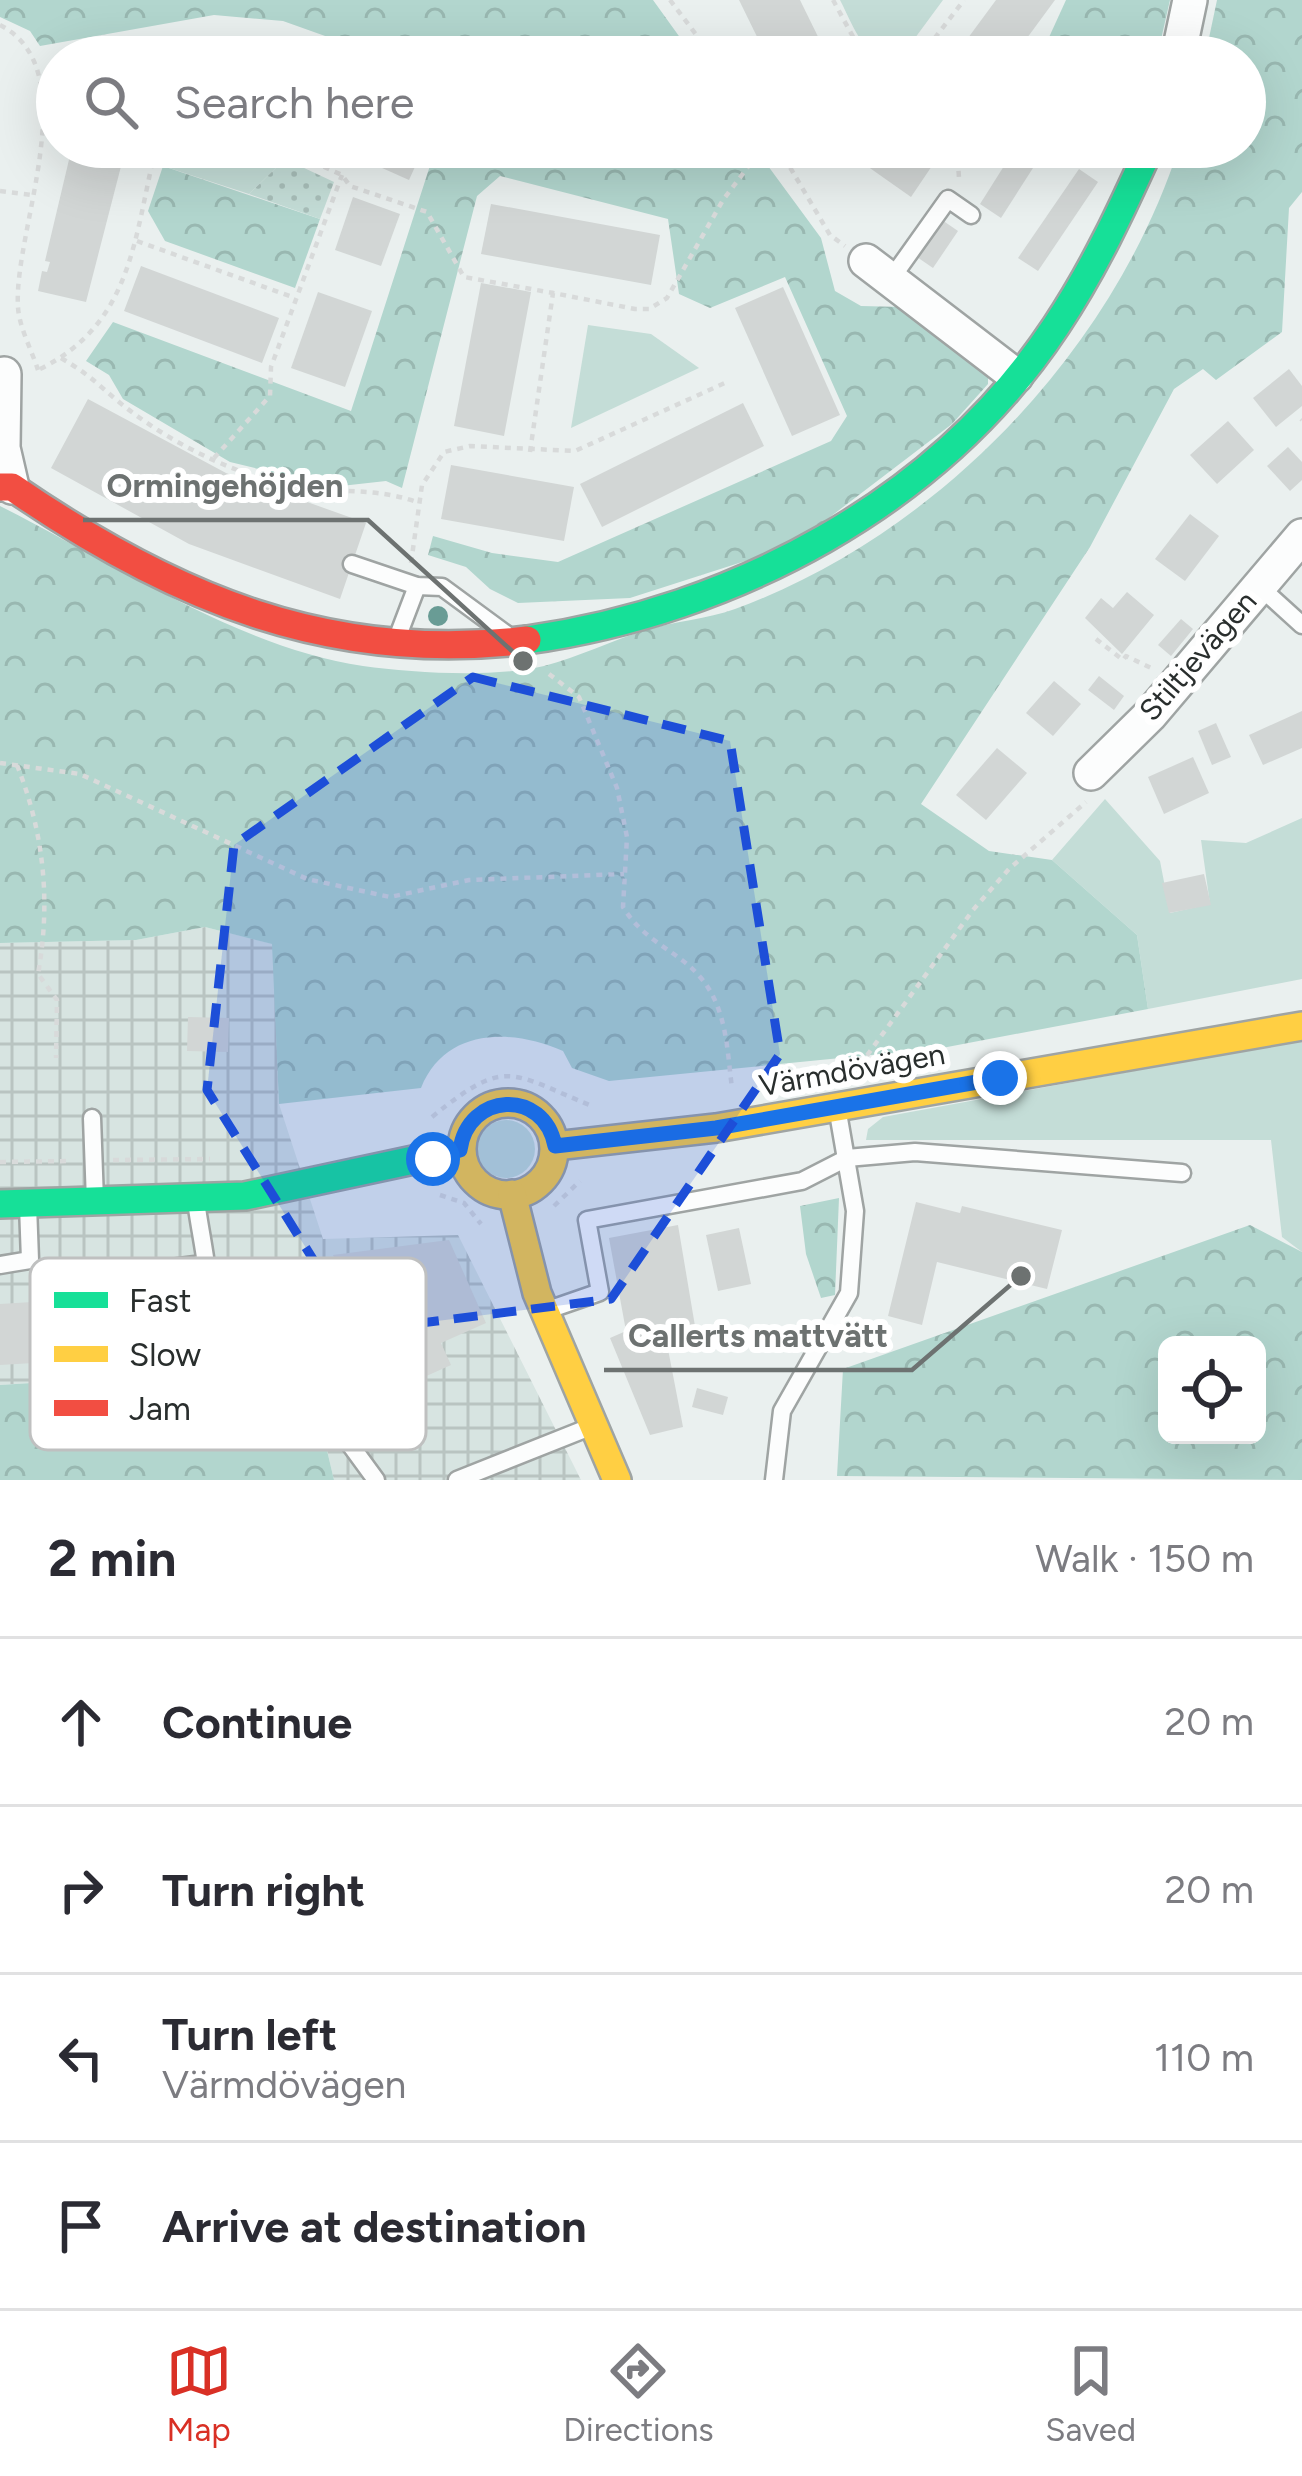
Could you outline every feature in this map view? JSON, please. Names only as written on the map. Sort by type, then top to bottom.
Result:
[{"type":"street","points":[[1182,36],[1190,0]]},
{"type":"street","points":[[4,374],[6,487],[147,573],[206,598],[298,627],[395,643],[526,652],[716,597],[786,565],[904,488],[956,444],[1081,291],[1140,168]]},
{"type":"street","points":[[878,270],[960,318],[1016,376]]},
{"type":"street","name":"Stiltjevägen","points":[[1089,787],[1302,536]]},
{"type":"street","name":"Värmdövägen","points":[[555,1146],[716,1128],[1302,1026]]},
{"type":"street","points":[[507,1103],[538,1114],[555,1146],[544,1182],[528,1192],[512,1194],[477,1180],[460,1150],[472,1119],[507,1103]]},
{"type":"street","points":[[14,1204],[196,1199],[309,1185],[460,1150]]},
{"type":"street","points":[[512,1194],[544,1312],[617,1480]]},
{"type":"lane","points":[[878,270],[949,200],[971,215]]},
{"type":"lane","points":[[352,564],[417,586],[442,587],[526,652]]},
{"type":"lane","points":[[395,643],[417,586]]},
{"type":"lane","points":[[1259,586],[1302,626]]},
{"type":"lane","points":[[774,1480],[782,1411],[849,1293],[855,1211],[836,1106]]},
{"type":"lane","points":[[92,1118],[95,1202]]},
{"type":"lane","points":[[544,1312],[600,1292],[587,1220],[802,1181],[847,1158],[915,1152],[1182,1173]]},
{"type":"lane","points":[[196,1199],[202,1258]]},
{"type":"lane","points":[[0,1265],[30,1260],[14,1204]]},
{"type":"lane","points":[[457,1480],[593,1426]]},
{"type":"lane","points":[[354,1450],[376,1480]]},
{"type":"path","points":[[833,0],[853,36]]},
{"type":"path","points":[[936,36],[964,0]]},
{"type":"path","points":[[670,1],[696,36]]},
{"type":"path","points":[[0,25],[20,37],[36,72]]},
{"type":"path","points":[[36,165],[18,308],[38,370],[62,358],[110,314],[137,241],[152,168]]},
{"type":"path","points":[[326,168],[342,175],[350,186],[427,212],[464,277],[635,309],[649,309],[667,298],[723,200],[747,168]]},
{"type":"path","points":[[790,168],[830,235],[878,270]]},
{"type":"path","points":[[949,200],[961,168]]},
{"type":"path","points":[[213,459],[270,397],[271,367],[342,175]]},
{"type":"path","points":[[0,191],[32,195]]},
{"type":"path","points":[[137,241],[295,298]]},
{"type":"path","points":[[530,452],[553,293]]},
{"type":"path","points":[[62,358],[100,380],[116,400],[161,431],[213,459],[276,483],[329,493],[380,489],[418,502]]},
{"type":"path","points":[[411,563],[418,502],[428,471],[444,452],[470,446],[575,452],[727,382]]},
{"type":"path","points":[[1096,638],[1123,660],[1126,656],[1150,668]]},
{"type":"path","points":[[526,652],[579,697],[597,737],[627,837],[623,907],[632,922],[700,975],[722,1013],[734,1099]]},
{"type":"path","points":[[0,763],[80,774],[307,879],[390,897],[469,880],[624,874]]},
{"type":"path","points":[[17,765],[35,811],[44,868],[45,938],[38,974],[57,1000],[56,1058]]},
{"type":"path","points":[[852,1074],[973,910],[1089,787]]},
{"type":"path","points":[[427,1121],[488,1077],[518,1073],[602,1110]]},
{"type":"path","points":[[0,1162],[227,1158]]},
{"type":"path","points":[[440,1195],[464,1203],[481,1224]]},
{"type":"highlighted area","points":[[473,677],[730,741],[780,1054],[611,1299],[358,1331],[207,1090],[234,845]]},
{"type":"shaded area","points":[[205,927],[273,944],[279,1104],[323,1239],[458,1235],[581,1480],[334,1480],[327,1450],[426,1450],[426,1258],[30,1258],[30,1383],[0,1385],[0,943],[136,940]]},
{"type":"green space","points":[[0,0],[653,0],[679,36],[325,36],[283,21],[214,15],[96,36],[36,36],[36,40],[30,31],[0,17]]},
{"type":"green space","points":[[840,0],[943,0],[916,36],[856,33]]},
{"type":"green space","points":[[1066,0],[1170,0],[1162,36],[1050,36]]},
{"type":"green space","points":[[1217,0],[1302,0],[1302,192],[1289,208],[1282,332],[1216,380],[1203,369],[1174,389],[1090,547],[921,804],[989,851],[1052,860],[1137,935],[1148,1009],[942,1048],[609,1081],[572,1068],[563,1051],[543,1044],[481,1038],[446,1054],[421,1088],[279,1104],[272,944],[205,927],[136,940],[0,943],[0,506],[223,622],[317,656],[363,666],[454,673],[524,670],[658,627],[735,609],[809,576],[880,534],[947,484],[1008,427],[1063,364],[1110,295],[1149,223],[1171,168],[1266,168],[1266,36],[1209,36]]},
{"type":"green space","points":[[162,168],[169,168],[320,219],[295,288],[165,241],[148,211]]},
{"type":"green space","points":[[169,168],[276,168],[249,194]]},
{"type":"green space","points":[[276,168],[304,168],[334,182],[320,219],[249,194]]},
{"type":"green space","points":[[429,168],[769,168],[821,238],[835,291],[861,306],[902,307],[988,369],[988,384],[952,424],[792,546],[630,598],[518,603],[490,589],[466,567],[428,555],[433,536],[492,553],[558,562],[831,441],[847,416],[785,277],[710,308],[679,294],[668,219],[500,176],[477,196],[402,488],[386,481],[332,487],[230,462],[123,399],[109,375],[86,361],[113,322],[351,411]]},
{"type":"green space","points":[[588,325],[651,334],[699,368],[571,428]]},
{"type":"green space","points":[[1105,799],[1160,861],[1170,913],[1210,904],[1201,840],[1246,843],[1302,818],[1302,979],[1148,1009],[1137,935],[1052,860]]},
{"type":"green space","points":[[1302,1040],[1302,1252],[1282,1237],[1271,1140],[866,1140],[868,1129],[883,1117]]},
{"type":"green space","points":[[506,1120],[526,1129],[535,1149],[526,1169],[506,1178],[486,1169],[477,1149],[486,1129]]},
{"type":"green space","points":[[839,1198],[835,1295],[821,1298],[806,1254],[800,1206]]},
{"type":"green space","points":[[1250,1225],[1302,1252],[1302,1480],[837,1476],[843,1369]]},
{"type":"green space","points":[[30,1383],[30,1450],[327,1450],[334,1480],[0,1480],[0,1385]]},
{"type":"building","points":[[739,0],[800,0],[818,36],[757,36]]},
{"type":"building","points":[[996,0],[1055,0],[1028,36],[969,36]]},
{"type":"building","points":[[67,168],[121,168],[86,302],[38,291],[42,271],[47,272],[50,262],[45,261]]},
{"type":"building","points":[[382,168],[414,168],[409,180]]},
{"type":"building","points":[[870,168],[931,168],[911,197]]},
{"type":"building","points":[[1003,168],[1033,168],[1001,218],[980,204]]},
{"type":"building","points":[[1079,169],[1098,182],[1038,271],[1018,258]]},
{"type":"building","points":[[353,197],[400,214],[381,266],[335,250]]},
{"type":"building","points":[[491,204],[660,235],[651,285],[481,254]]},
{"type":"building","points":[[942,220],[958,231],[933,268],[917,257]]},
{"type":"building","points":[[141,266],[279,318],[262,363],[124,311]]},
{"type":"building","points":[[481,283],[531,292],[504,436],[454,426]]},
{"type":"building","points":[[783,287],[840,415],[792,436],[735,308]]},
{"type":"building","points":[[318,292],[372,311],[345,387],[291,368]]},
{"type":"building","points":[[1289,369],[1302,386],[1302,406],[1276,427],[1253,398]]},
{"type":"building","points":[[88,399],[226,473],[366,523],[340,599],[189,544],[51,468]]},
{"type":"building","points":[[743,403],[764,446],[602,527],[580,484]]},
{"type":"building","points":[[1228,421],[1254,450],[1217,484],[1190,455]]},
{"type":"building","points":[[1288,447],[1302,462],[1302,480],[1290,491],[1267,466]]},
{"type":"building","points":[[451,465],[574,487],[564,541],[441,519]]},
{"type":"building","points":[[1190,514],[1219,536],[1185,581],[1155,559]]},
{"type":"building","points":[[1127,592],[1154,615],[1122,654],[1085,618],[1101,598],[1113,608]]},
{"type":"building","points":[[1181,619],[1193,629],[1171,656],[1158,645]]},
{"type":"building","points":[[1099,676],[1124,696],[1114,710],[1088,690]]},
{"type":"building","points":[[1054,681],[1081,704],[1053,736],[1026,713]]},
{"type":"building","points":[[1302,711],[1302,748],[1263,765],[1249,735]]},
{"type":"building","points":[[1216,723],[1231,757],[1212,765],[1198,731]]},
{"type":"building","points":[[997,748],[1027,773],[986,820],[956,795]]},
{"type":"building","points":[[1193,757],[1209,793],[1164,814],[1148,777]]},
{"type":"building","points":[[1204,874],[1211,905],[1169,913],[1162,883]]},
{"type":"building","points":[[188,1017],[229,1018],[228,1052],[187,1051]]},
{"type":"building","points":[[916,1202],[960,1213],[962,1206],[1062,1230],[1047,1289],[937,1262],[922,1325],[888,1316]]},
{"type":"building","points":[[678,1225],[697,1338],[667,1344],[683,1427],[650,1435],[610,1338],[626,1331],[609,1238]]},
{"type":"building","points":[[739,1228],[751,1284],[718,1291],[706,1235]]},
{"type":"building","points":[[449,1240],[486,1323],[441,1343],[451,1365],[426,1376],[426,1258],[333,1255]]},
{"type":"building","points":[[30,1302],[30,1363],[0,1365],[0,1304]]},
{"type":"building","points":[[697,1388],[728,1397],[723,1415],[692,1407]]},
{"type":"traffic: fast","points":[[527,640],[680,604],[754,575],[825,539],[892,495],[953,446],[1008,389],[1056,326],[1095,261],[1140,168]]},
{"type":"traffic: fast","points":[[0,1204],[245,1196],[460,1150]]},
{"type":"traffic: slow","points":[[555,1146],[716,1128],[1302,1026]]},
{"type":"traffic: slow","points":[[508,1103],[526,1106],[541,1116],[551,1131],[554,1149],[551,1167],[541,1182],[526,1192],[508,1195],[490,1192],[475,1182],[465,1167],[462,1149],[465,1131],[475,1116],[490,1106],[508,1103]]},
{"type":"traffic: slow","points":[[512,1194],[537,1293],[617,1480]]},
{"type":"traffic: jam","points":[[0,487],[12,487],[132,561],[255,614],[386,642],[455,645],[527,640]]},
{"type":"place","name":"Ormingehöjden","points":[[523,661]]},
{"type":"place","name":"Callerts mattvätt","points":[[1021,1276]]},
{"type":"route","points":[[433,1159],[460,1150],[472,1119],[499,1103],[516,1103],[538,1114],[549,1126],[555,1146],[716,1128],[1000,1078]]}]
